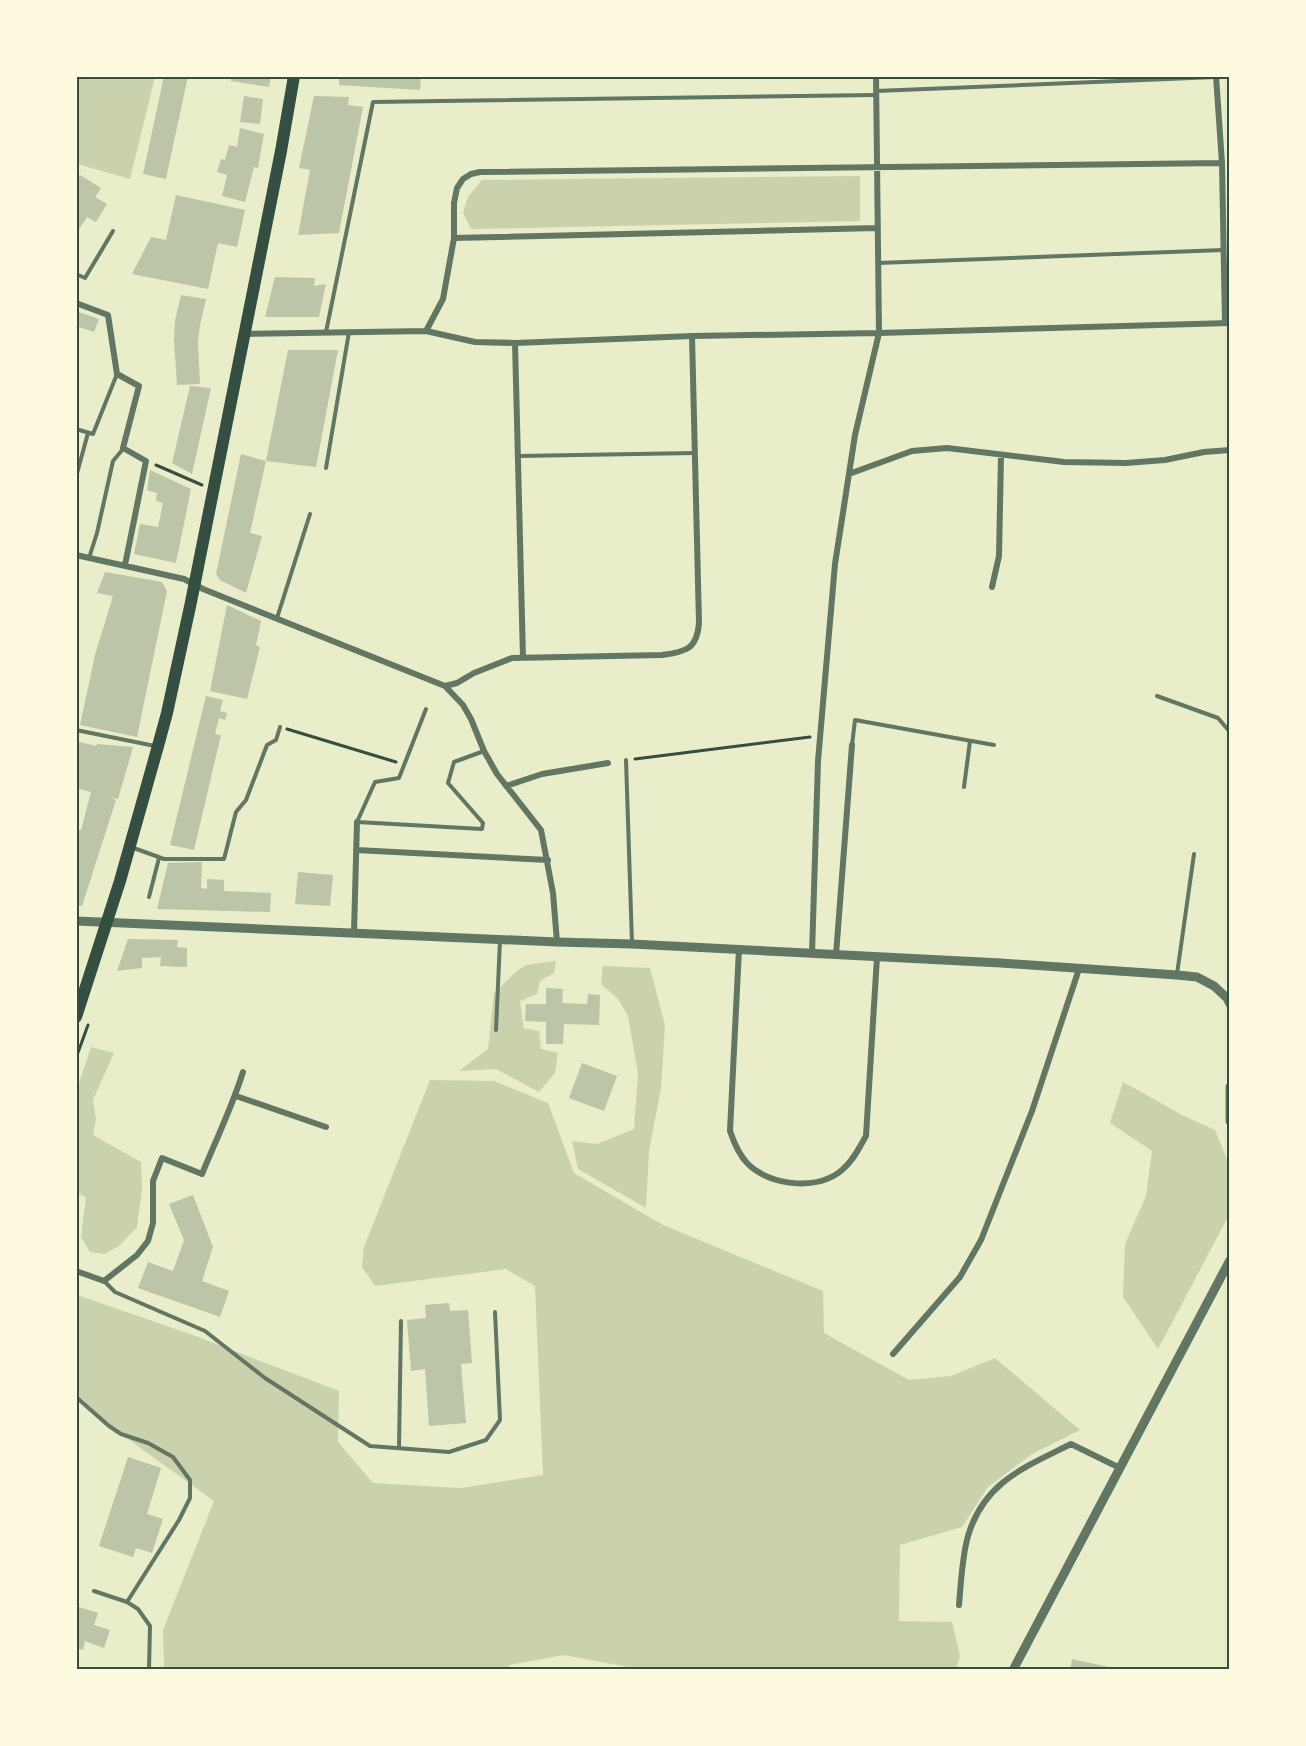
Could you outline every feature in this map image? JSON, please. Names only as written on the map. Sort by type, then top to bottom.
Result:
[{"type":"main road","points":[[76,1017],[159,746],[214,490],[243,334],[282,151],[294,76]]},
{"type":"street","points":[[812,954],[818,761],[835,564],[855,435],[879,333],[876,76]]},
{"type":"street","points":[[243,334],[426,330],[475,342],[515,343],[692,336],[1227,323],[1222,163],[1216,77]]},
{"type":"street","points":[[426,330],[443,298],[454,238],[454,203],[457,188],[463,178],[480,172],[1222,163]]},
{"type":"street","points":[[454,238],[877,228]]},
{"type":"street","points":[[76,303],[108,315],[117,374],[139,386],[123,448],[146,461],[125,565]]},
{"type":"street","points":[[445,686],[457,683],[474,673],[512,658],[662,655],[684,651],[693,645],[698,636],[699,623],[692,336]]},
{"type":"street","points":[[515,343],[523,658]]},
{"type":"street","points":[[849,474],[912,451],[947,448],[1064,462],[1126,463],[1165,460],[1204,452],[1230,450]]},
{"type":"street","points":[[992,587],[999,556],[1001,455]]},
{"type":"street","points":[[76,555],[184,579],[203,589],[445,686],[463,705],[497,774],[541,830],[553,893],[557,942]]},
{"type":"street","points":[[836,956],[852,745]]},
{"type":"street","points":[[507,786],[542,774],[608,763]]},
{"type":"street","points":[[354,932],[357,822]]},
{"type":"street","points":[[356,850],[548,860]]},
{"type":"street","points":[[76,921],[739,949],[1177,975],[1197,977],[1214,986],[1230,1004]]},
{"type":"street","points":[[739,949],[730,1131],[747,1163],[764,1177],[789,1183],[823,1180],[841,1171],[853,1158],[866,1136],[877,957]]},
{"type":"street","points":[[893,1354],[960,1277],[981,1240],[1035,1100],[1079,969]]},
{"type":"street","points":[[76,1271],[104,1281],[137,1255],[148,1241],[153,1223],[153,1181],[162,1158],[202,1174],[236,1096],[243,1072]]},
{"type":"street","points":[[1229,1092],[1230,1121]]},
{"type":"street","points":[[236,1096],[326,1127]]},
{"type":"street","points":[[1014,1670],[1230,1260]]},
{"type":"street","points":[[958,1605],[967,1538],[974,1518],[997,1486],[1025,1467],[1071,1444],[1120,1468]]},
{"type":"lane","points":[[326,332],[373,102],[875,93],[1216,77]]},
{"type":"lane","points":[[76,274],[86,278],[113,231]]},
{"type":"lane","points":[[878,263],[1223,250]]},
{"type":"lane","points":[[326,468],[349,332]]},
{"type":"lane","points":[[76,429],[93,434],[117,374]]},
{"type":"lane","points":[[76,477],[88,433]]},
{"type":"lane","points":[[89,558],[113,461],[123,448]]},
{"type":"lane","points":[[518,456],[695,453]]},
{"type":"lane","points":[[277,619],[310,514]]},
{"type":"lane","points":[[1157,696],[1218,718],[1230,732]]},
{"type":"lane","points":[[426,709],[399,778],[375,782],[357,822],[482,829],[483,823],[448,783],[454,762],[484,751]]},
{"type":"lane","points":[[852,745],[855,720],[994,745]]},
{"type":"lane","points":[[130,846],[159,858],[224,859],[236,812],[246,800],[267,745],[276,740],[280,727]]},
{"type":"lane","points":[[76,730],[159,746]]},
{"type":"lane","points":[[964,787],[970,741]]},
{"type":"lane","points":[[626,760],[632,944]]},
{"type":"lane","points":[[1177,975],[1194,854]]},
{"type":"lane","points":[[148,897],[159,858]]},
{"type":"lane","points":[[496,1030],[500,939]]},
{"type":"lane","points":[[104,1281],[115,1292],[204,1331],[265,1378],[370,1446],[449,1452],[486,1440],[500,1420],[495,1312]]},
{"type":"lane","points":[[399,1448],[401,1321]]},
{"type":"lane","points":[[76,1397],[115,1430],[148,1443],[173,1457],[190,1480],[190,1498],[179,1520],[127,1602]]},
{"type":"lane","points":[[94,1591],[127,1602],[138,1609],[150,1626],[149,1670]]},
{"type":"path","points":[[146,461],[214,490]]},
{"type":"path","points":[[280,727],[404,765]]},
{"type":"path","points":[[626,760],[821,735]]},
{"type":"green space","points":[[76,77],[155,77],[130,179],[77,164]]},
{"type":"green space","points":[[860,176],[860,221],[471,229],[463,213],[468,197],[482,180]]},
{"type":"green space","points":[[556,961],[554,973],[540,981],[537,994],[520,1001],[524,1028],[539,1031],[541,1049],[558,1053],[555,1073],[539,1092],[496,1069],[459,1071],[488,1049],[494,993],[526,965]]},
{"type":"green space","points":[[603,966],[650,968],[665,1025],[661,1088],[649,1151],[646,1208],[578,1169],[572,1141],[597,1144],[634,1129],[638,1073],[628,1016],[618,999],[601,984]]},
{"type":"green space","points":[[91,1047],[114,1053],[93,1100],[96,1119],[93,1135],[141,1162],[142,1189],[137,1227],[119,1246],[104,1254],[90,1252],[81,1237],[86,1197],[77,1193],[77,1089]]},
{"type":"green space","points":[[430,1080],[494,1081],[548,1103],[574,1173],[663,1225],[823,1291],[824,1333],[909,1380],[951,1376],[995,1358],[1080,1430],[1032,1454],[988,1487],[962,1527],[900,1545],[899,1621],[952,1622],[960,1656],[956,1669],[644,1670],[564,1655],[509,1665],[510,1670],[163,1670],[163,1630],[214,1501],[107,1424],[77,1398],[77,1295],[193,1335],[339,1391],[338,1442],[373,1483],[461,1488],[543,1475],[535,1286],[506,1269],[375,1286],[362,1267],[364,1247]]},
{"type":"green space","points":[[1123,1082],[1184,1116],[1215,1130],[1229,1164],[1229,1215],[1158,1349],[1123,1297],[1125,1244],[1146,1196],[1152,1151],[1110,1123]]},
{"type":"building","points":[[164,76],[188,76],[166,179],[143,174]]},
{"type":"building","points":[[231,76],[271,76],[269,87],[231,81]]},
{"type":"building","points":[[339,76],[421,76],[420,90],[339,85]]},
{"type":"building","points":[[244,96],[263,99],[260,124],[240,122]]},
{"type":"building","points":[[314,96],[349,97],[348,105],[363,107],[339,233],[298,235],[310,170],[299,168]]},
{"type":"building","points":[[240,128],[264,134],[258,168],[254,167],[245,202],[222,196],[227,175],[217,172],[221,159],[225,160],[229,145],[237,147]]},
{"type":"building","points":[[80,175],[101,188],[95,197],[107,204],[96,222],[87,217],[76,234],[76,180]]},
{"type":"building","points":[[176,195],[245,210],[237,247],[218,243],[208,289],[132,274],[151,237],[166,240]]},
{"type":"building","points":[[275,277],[315,278],[314,286],[326,284],[319,317],[265,317]]},
{"type":"building","points":[[181,295],[206,299],[198,342],[200,384],[177,385],[174,340],[175,321]]},
{"type":"building","points":[[76,311],[99,319],[94,332],[76,326]]},
{"type":"building","points":[[288,350],[338,350],[316,467],[266,461]]},
{"type":"building","points":[[190,386],[211,388],[192,474],[172,463]]},
{"type":"building","points":[[241,454],[266,461],[250,533],[262,536],[246,593],[220,580],[216,574]]},
{"type":"building","points":[[150,470],[191,489],[176,563],[134,554],[140,524],[158,527],[163,503],[156,501],[157,493],[147,490]]},
{"type":"building","points":[[105,572],[162,582],[167,591],[137,737],[80,725],[95,655],[113,596],[97,593]]},
{"type":"building","points":[[227,605],[261,621],[256,645],[260,647],[247,699],[210,691]]},
{"type":"building","points":[[206,696],[223,700],[220,711],[227,713],[225,720],[219,718],[215,734],[221,735],[194,850],[170,845]]},
{"type":"building","points":[[76,741],[96,746],[97,744],[133,747],[118,799],[110,797],[116,800],[82,906],[76,906],[76,829],[81,830],[91,792],[76,788]]},
{"type":"building","points":[[202,862],[201,888],[207,889],[207,879],[224,880],[224,891],[271,893],[270,912],[157,909],[168,863]]},
{"type":"building","points":[[298,872],[333,875],[330,906],[295,904]]},
{"type":"building","points":[[128,939],[178,940],[177,947],[187,948],[187,967],[160,966],[161,957],[142,958],[142,968],[117,971]]},
{"type":"building","points":[[546,988],[563,989],[562,1003],[587,1004],[588,994],[600,995],[599,1025],[564,1024],[563,1044],[546,1044],[546,1022],[525,1021],[526,1004],[546,1004]]},
{"type":"building","points":[[582,1063],[617,1076],[604,1111],[569,1098]]},
{"type":"building","points":[[193,1195],[213,1247],[202,1281],[229,1291],[220,1317],[138,1288],[148,1262],[173,1271],[184,1240],[169,1204]]},
{"type":"building","points":[[449,1303],[450,1311],[468,1310],[472,1363],[461,1364],[466,1423],[429,1426],[425,1369],[411,1371],[407,1320],[426,1318],[425,1305]]},
{"type":"building","points":[[128,1457],[161,1468],[147,1514],[163,1519],[152,1553],[136,1548],[133,1557],[99,1546]]},
{"type":"building","points":[[76,1606],[98,1613],[94,1625],[110,1630],[104,1648],[85,1641],[83,1650],[76,1648]]},
{"type":"building","points":[[1072,1659],[1109,1667],[1109,1670],[1070,1670]]}]
